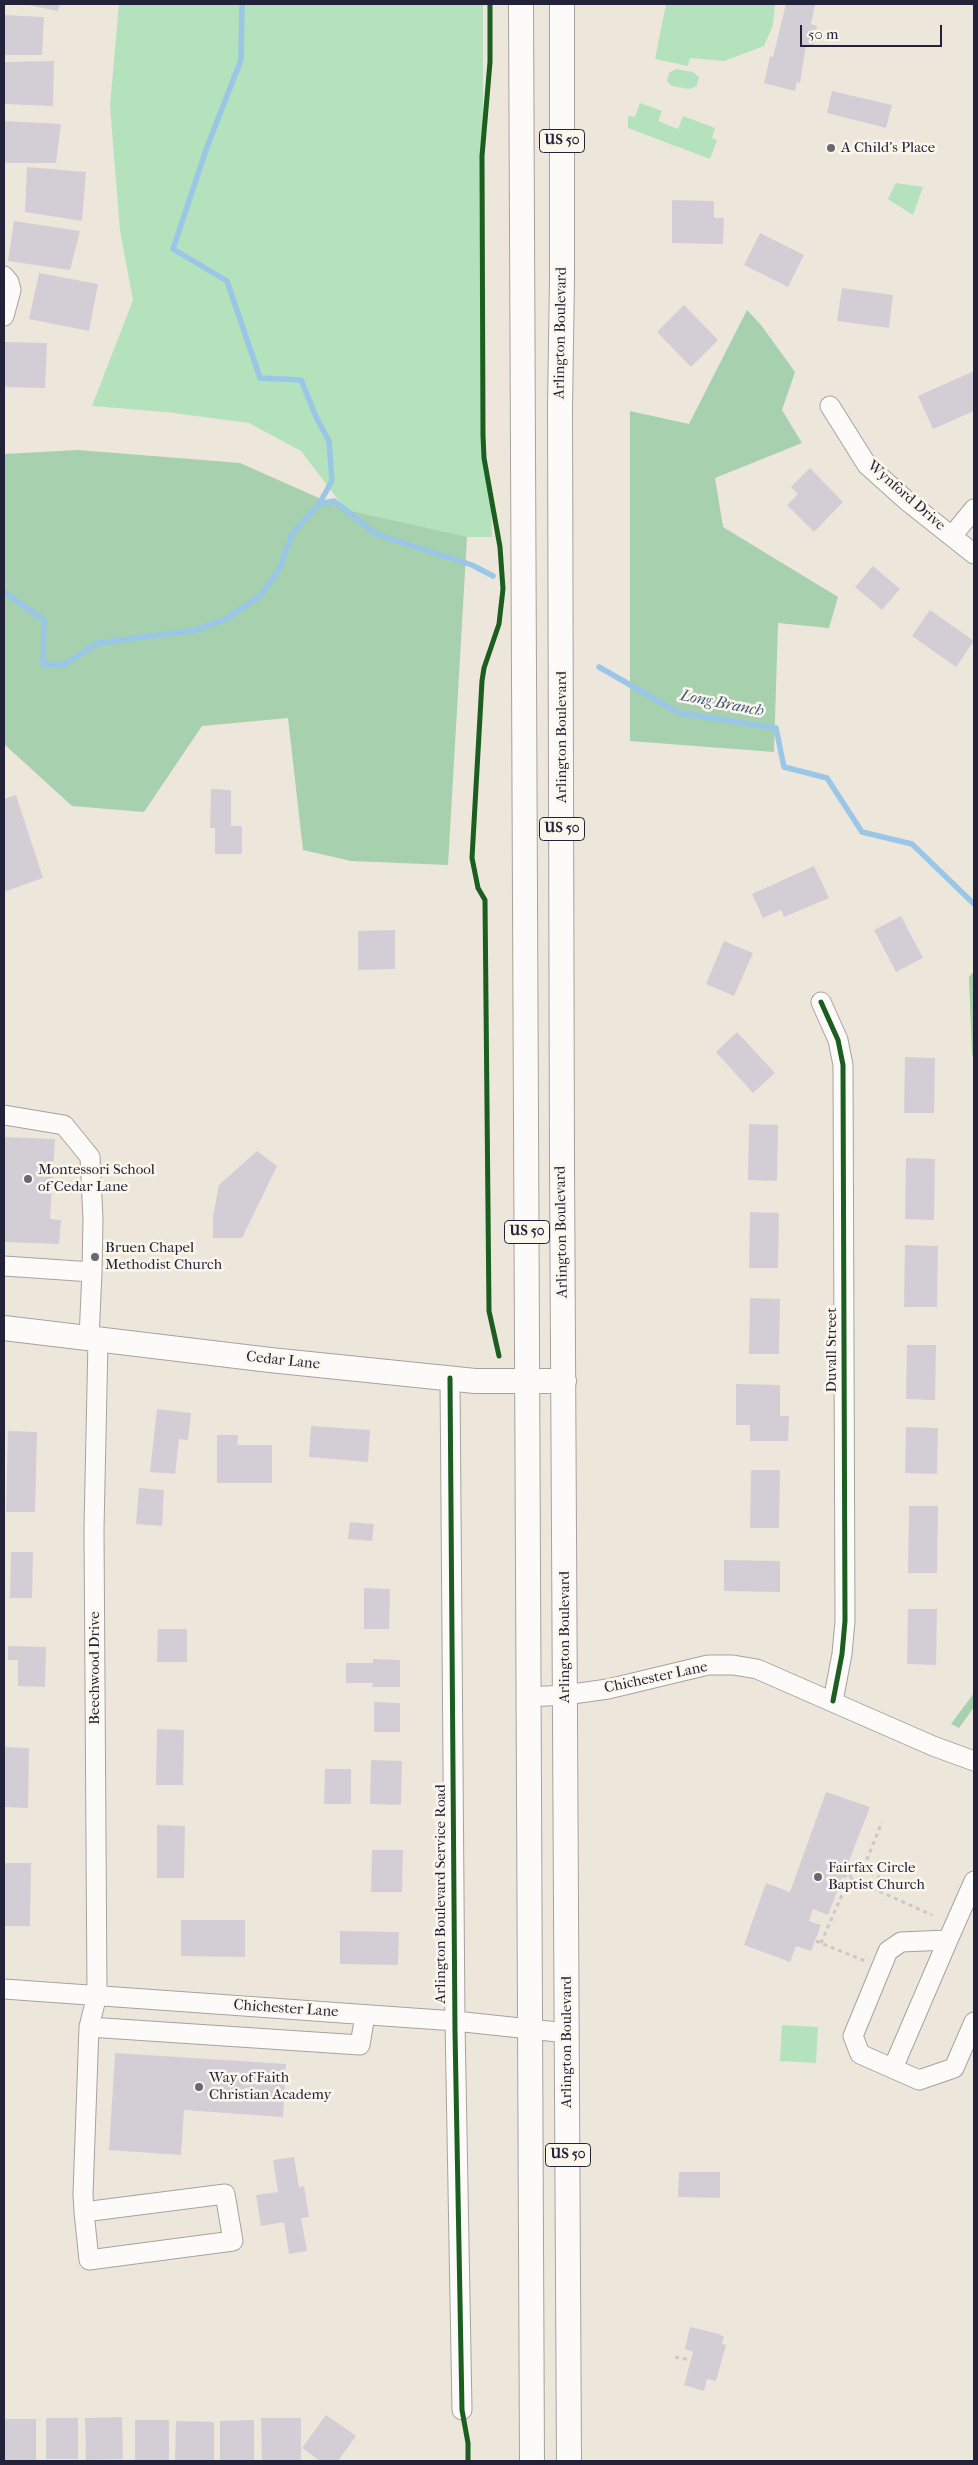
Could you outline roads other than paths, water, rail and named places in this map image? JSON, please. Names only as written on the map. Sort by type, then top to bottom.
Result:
[{"type":"main road","name":"US 50","points":[[521,4],[532,2461]]},
{"type":"main road","name":"Arlington Boulevard","points":[[562,4],[560,407],[569,2461]]},
{"type":"main road","name":"Cedar Lane","points":[[4,1328],[450,1378],[564,1381]]},
{"type":"street","points":[[4,276],[9,282],[11,290],[4,316]]},
{"type":"street","name":"Wynford Drive","points":[[830,406],[867,465],[906,500],[974,554]]},
{"type":"street","points":[[952,536],[974,510]]},
{"type":"street","name":"Duvall Street","points":[[821,1002],[838,1040],[843,1065],[845,1621],[842,1654],[833,1701]]},
{"type":"street","name":"Beechwood Drive","points":[[4,1115],[64,1126],[90,1157],[93,1219],[97,1995],[90,2027],[83,2194],[84,2212],[89,2260],[233,2241],[225,2194],[84,2212]]},
{"type":"street","points":[[4,1266],[92,1272]]},
{"type":"street","name":"Arlington Boulevard Service Road","points":[[450,1378],[455,2021],[462,2410]]},
{"type":"street","name":"Chichester Lane","points":[[528,1696],[565,1696],[608,1689],[708,1665],[733,1664],[757,1669],[933,1746],[974,1761]]},
{"type":"street","points":[[893,2068],[974,1881]]},
{"type":"street","points":[[948,1940],[901,1942],[888,1951],[853,2036],[860,2054],[919,2080],[954,2068],[974,2022]]},
{"type":"street","name":"Chichester Lane","points":[[4,1988],[455,2021],[567,2033]]},
{"type":"street","points":[[90,2027],[360,2045],[365,2014]]},
{"type":"waterway","points":[[4,592],[44,620],[43,664],[63,665],[98,643],[196,630],[226,619],[260,596],[279,570],[292,534],[319,504],[332,481],[329,441],[317,419],[301,380],[260,378],[227,281],[173,249],[207,147],[241,60],[242,4]]},
{"type":"waterway","points":[[319,504],[334,501],[376,534],[472,565],[493,576]]},
{"type":"waterway","name":"Long Branch","points":[[599,667],[679,713],[776,728],[784,767],[827,778],[862,832],[912,844],[974,904]]},
{"type":"place","name":"A Child's Place","points":[[831,148]]},
{"type":"place","name":"Montessori School of Cedar Lane","points":[[28,1179]]},
{"type":"place","name":"Bruen Chapel Methodist Church","points":[[95,1257]]},
{"type":"place","name":"Fairfax Circle Baptist Church","points":[[818,1877]]},
{"type":"place","name":"Way of Faith Christian Academy","points":[[199,2087]]}]
